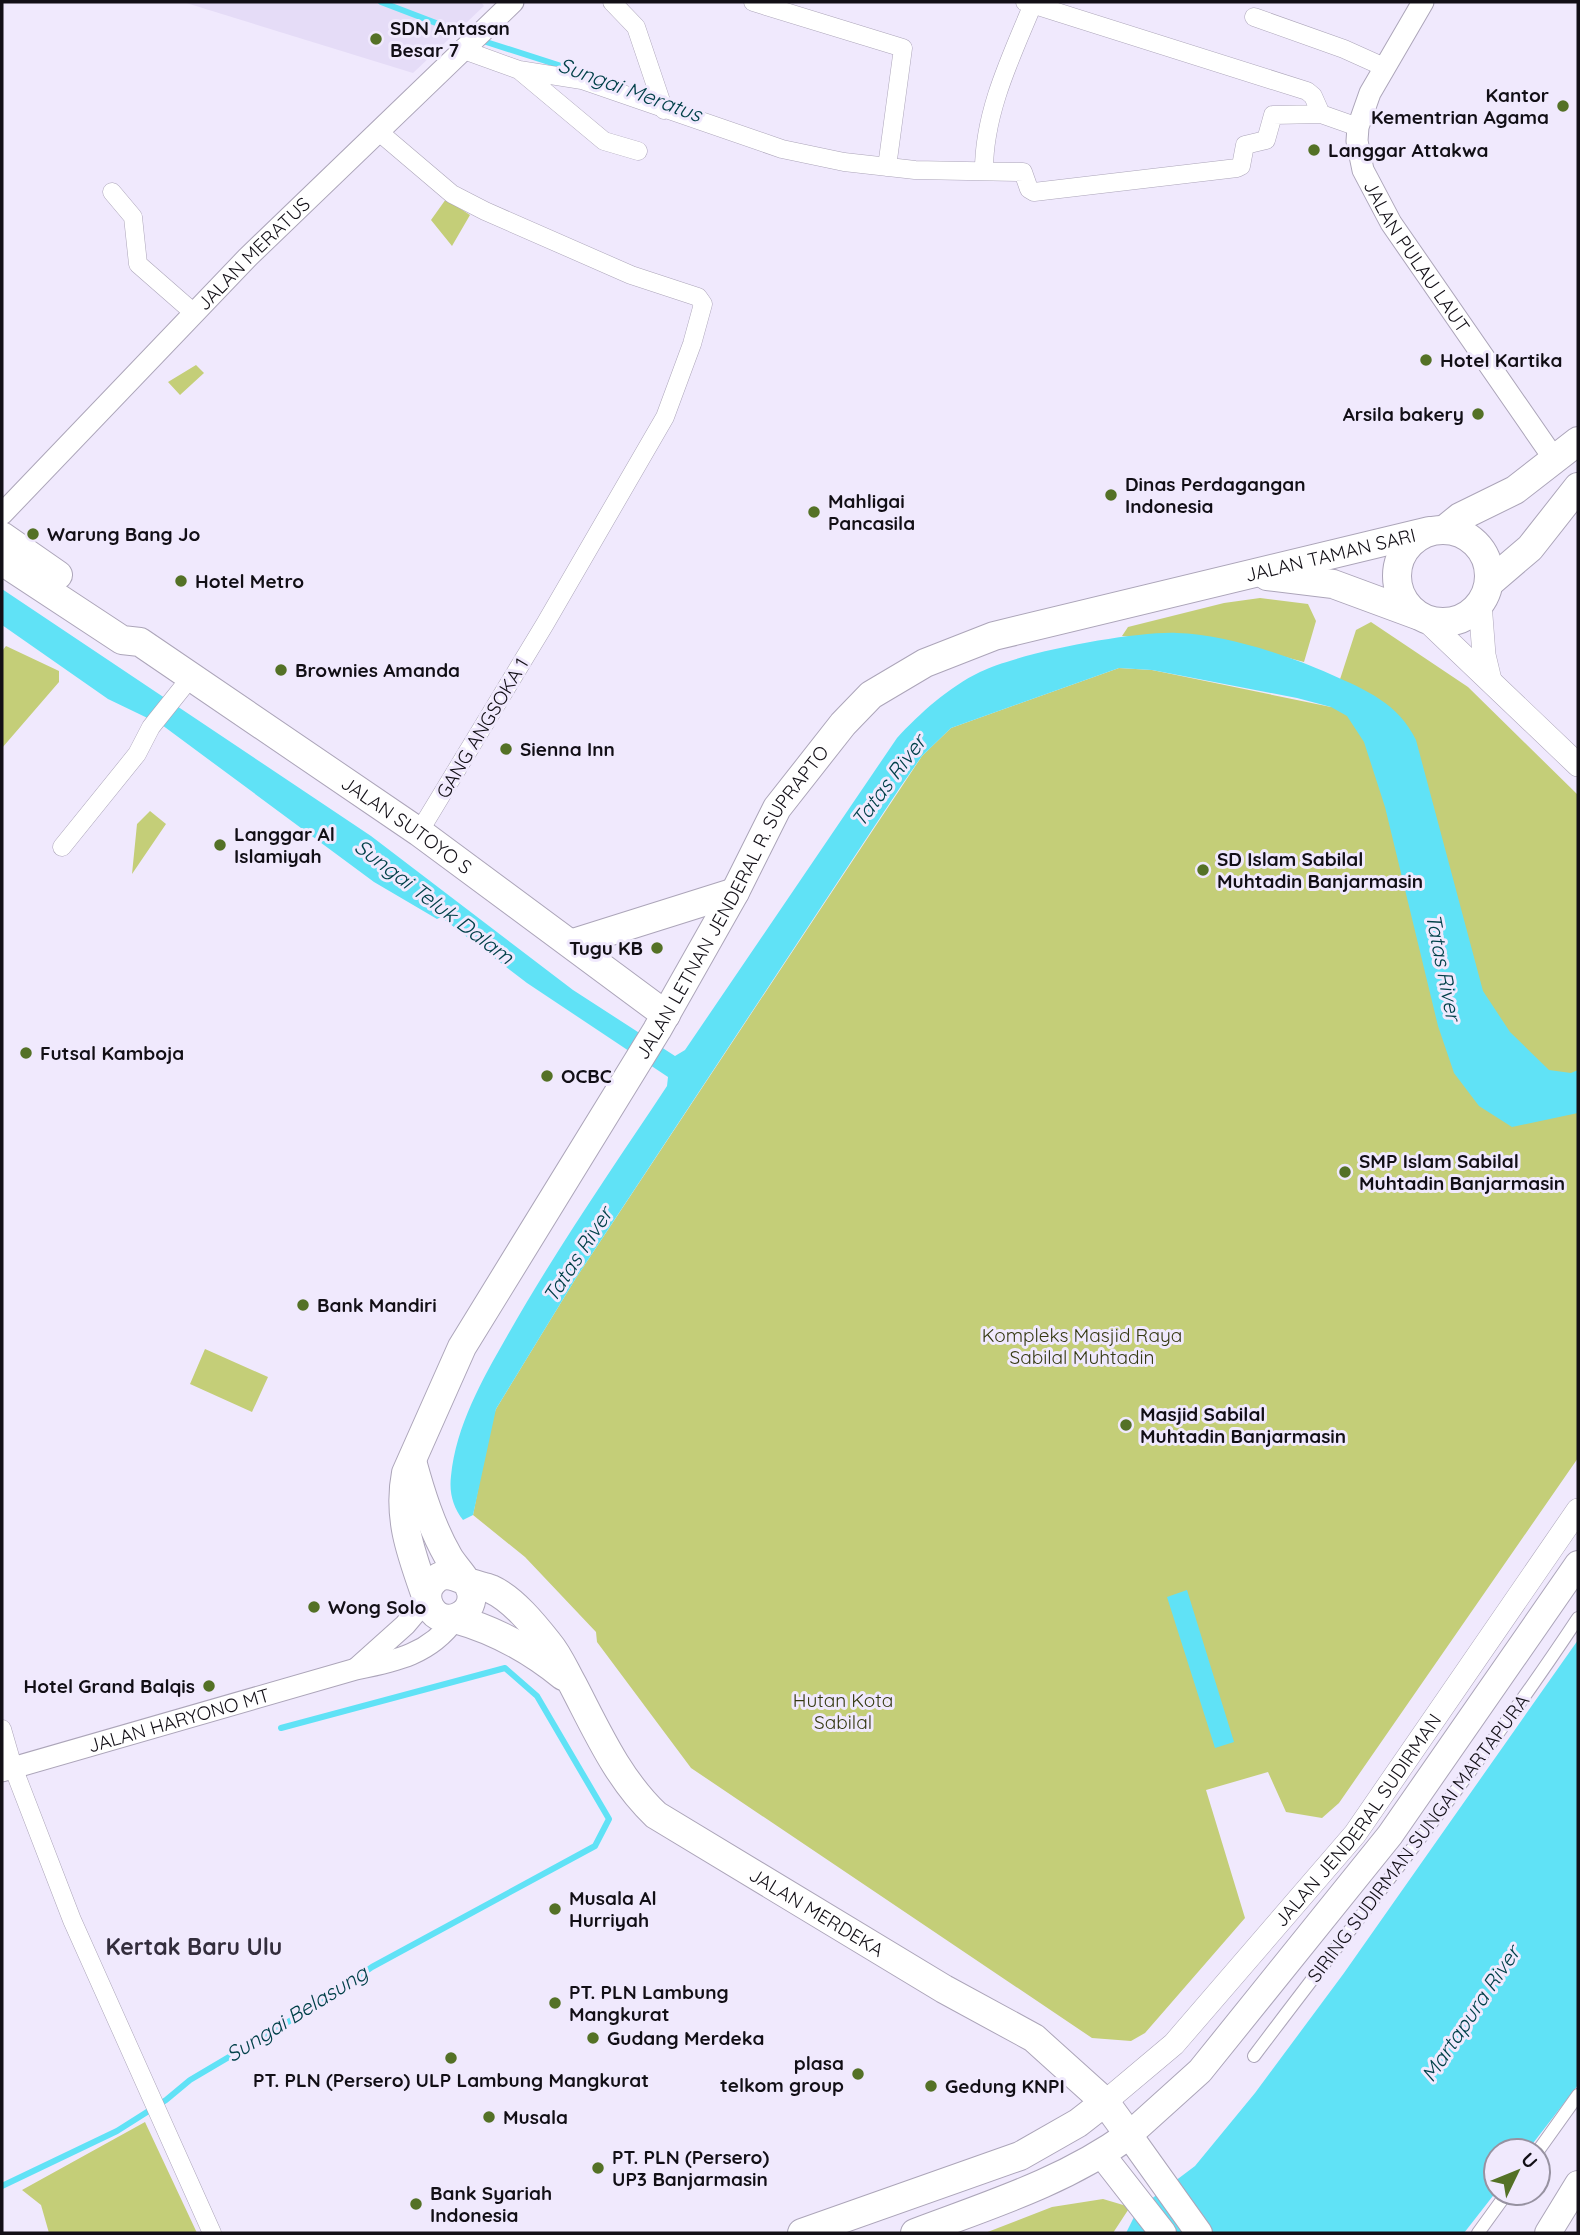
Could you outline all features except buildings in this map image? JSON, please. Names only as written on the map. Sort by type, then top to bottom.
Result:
[{"type":"highway","name":"JALAN TAMAN SARI","points":[[1244,574],[1436,531],[1515,490],[1578,441]]},
{"type":"highway","points":[[1484,593],[1488,566],[1482,552],[1471,540],[1458,532],[1436,531],[1405,549],[1396,577],[1398,592],[1406,605],[1421,617],[1446,623],[1460,620],[1530,548],[1578,487]]},
{"type":"highway","name":"JALAN SUTOYO S","points":[[2,536],[132,626],[140,642]]},
{"type":"highway","name":"JALAN SUTOYO S","points":[[2,561],[122,640],[140,642],[419,832],[573,943],[662,1022]]},
{"type":"highway","name":"JALAN TAMAN SARI","points":[[1244,574],[1333,584],[1421,617]]},
{"type":"highway","name":"JALAN LETNAN JENDERAL R. SUPRAPTO","points":[[427,1599],[410,1553],[402,1509],[406,1473],[462,1347],[662,1022],[735,892],[777,808],[843,724],[871,695],[925,663],[994,636],[1244,574]]},
{"type":"highway","points":[[573,943],[735,892]]},
{"type":"highway","points":[[412,1461],[433,1527],[464,1581],[471,1599],[466,1612],[455,1619]]},
{"type":"highway","points":[[464,1581],[450,1575],[436,1579],[428,1591],[427,1599],[436,1615],[481,1626],[514,1643],[571,1682]]},
{"type":"highway","name":"JALAN MERDEKA","points":[[464,1581],[493,1590],[518,1610],[551,1646],[627,1785],[656,1815],[944,1989],[1034,2038],[1063,2061],[1104,2102],[1129,2135]]},
{"type":"highway","points":[[1063,2061],[1078,2123],[1102,2155]]},
{"type":"highway","points":[[802,2233],[1020,2157],[1078,2123],[1104,2102]]},
{"type":"highway","points":[[915,2233],[1053,2182],[1102,2155],[1129,2135]]},
{"type":"main road","points":[[1484,593],[1484,655],[1490,680]]},
{"type":"main road","points":[[1421,617],[1578,765]]},
{"type":"main road","name":"JALAN JENDERAL SUDIRMAN","points":[[1104,2102],[1174,2045],[1354,1834],[1578,1510]]},
{"type":"main road","name":"JALAN JENDERAL SUDIRMAN","points":[[1129,2135],[1200,2071],[1390,1835],[1578,1564]]},
{"type":"main road","points":[[1129,2135],[1199,2233]]},
{"type":"main road","points":[[1102,2155],[1163,2233]]},
{"type":"main road","points":[[1548,2233],[1578,2184]]},
{"type":"street","name":"JALAN MERATUS","points":[[2,514],[194,313],[513,2]]},
{"type":"street","points":[[612,2],[636,27],[662,102]]},
{"type":"street","points":[[753,2],[903,48],[887,167]]},
{"type":"street","name":"JALAN PULAU LAUT","points":[[1423,2],[1370,93],[1358,127],[1357,141],[1363,170],[1391,223],[1555,460]]},
{"type":"street","points":[[984,170],[984,144],[1004,73],[1029,3],[1307,90],[1313,96],[1321,114]]},
{"type":"street","points":[[1254,17],[1344,49],[1384,67]]},
{"type":"street","points":[[465,46],[519,70],[582,80],[662,102],[782,149],[887,167],[1023,172],[1029,189],[1034,191],[1237,168],[1241,166],[1245,145],[1266,140],[1269,120],[1273,115],[1321,114],[1358,127]]},
{"type":"street","points":[[519,70],[604,141],[638,151]]},
{"type":"street","name":"GANG ANGSOKA 1","points":[[379,132],[452,194],[631,275],[702,301],[692,344],[665,417],[545,624],[419,832]]},
{"type":"street","points":[[113,192],[133,217],[138,264],[194,313]]},
{"type":"street","points":[[62,847],[137,754],[150,727],[191,677]]},
{"type":"street","name":"JALAN HARYONO MT","points":[[356,1669],[405,1625],[427,1599]]},
{"type":"street","name":"SIRING SUDIRMAN SUNGAI MARTAPURA","points":[[1254,2056],[1498,1733],[1578,1618]]},
{"type":"street","name":"JALAN HARYONO MT","points":[[7,1769],[416,1654],[438,1639],[455,1619]]},
{"type":"street","points":[[2,1729],[7,1769],[212,2233]]},
{"type":"street","points":[[1548,2137],[1578,2095]]},
{"type":"street","points":[[1478,2233],[1497,2207]]},
{"type":"shaded area","name":"SDN Antasan Besar 7","points":[[183,2],[481,2],[484,6],[413,73]]},
{"type":"green space","points":[[446,199],[470,215],[452,246],[431,220]]},
{"type":"green space","points":[[196,365],[204,373],[180,395],[168,382]]},
{"type":"green space","points":[[1260,598],[1308,604],[1316,621],[1304,662],[1247,647],[1122,636],[1128,627],[1224,603]]},
{"type":"green space","name":"Kompleks Masjid Raya Sabilal Muhtadin","points":[[1371,622],[1468,687],[1578,795],[1578,1458],[1339,1803],[1322,1818],[1286,1812],[1268,1772],[1206,1790],[1245,1918],[1145,2033],[1131,2041],[1092,2038],[691,1768],[597,1642],[596,1632],[525,1557],[473,1515],[491,1422],[496,1409],[576,1278],[922,756],[951,728],[1119,668],[1152,670],[1331,707],[1356,630]]},
{"type":"green space","points":[[6,646],[59,671],[59,682],[2,748],[2,651]]},
{"type":"green space","points":[[150,811],[166,824],[132,874],[137,824]]},
{"type":"green space","points":[[205,1349],[268,1377],[252,1412],[190,1384]]},
{"type":"green space","points":[[145,2122],[197,2233],[49,2233],[41,2205],[22,2190]]},
{"type":"green space","points":[[1103,2199],[1130,2207],[1113,2233],[985,2233],[1052,2207]]},
{"type":"water","points":[[2,589],[371,836],[573,990],[675,1056],[685,1050],[897,738],[925,710],[957,685],[998,665],[1048,651],[1158,633],[1214,637],[1275,653],[1368,692],[1390,707],[1409,727],[1416,740],[1483,991],[1510,1032],[1549,1070],[1571,1073],[1578,1070],[1578,1113],[1512,1127],[1479,1106],[1454,1073],[1438,1026],[1385,807],[1364,742],[1347,716],[1331,707],[1297,698],[1152,670],[1119,668],[951,728],[922,756],[901,786],[576,1278],[496,1409],[473,1515],[463,1520],[452,1500],[451,1482],[458,1439],[471,1404],[544,1274],[667,1086],[668,1077],[527,983],[441,917],[437,919],[374,882],[162,725],[108,699],[2,625]]},
{"type":"water","points":[[1187,1590],[1234,1742],[1215,1748],[1167,1597]]},
{"type":"water","name":"Martapura River","points":[[1578,1640],[1578,2085],[1538,2137],[1482,2137],[1482,2207],[1484,2207],[1464,2233],[1126,2233],[1138,2209],[1195,2166],[1255,2093],[1344,1973]]},
{"type":"waterway","name":"Sungai Meratus","points":[[381,2],[470,36]]},
{"type":"waterway","name":"Sungai Meratus","points":[[480,40],[580,72]]},
{"type":"waterway","name":"Sungai Belasung","points":[[2,2186],[117,2131],[166,2100],[190,2080],[320,2003],[372,1967],[595,1846],[609,1819],[537,1696],[505,1668],[281,1728]]},
{"type":"place","name":"SDN Antasan Besar 7","points":[[376,39]]},
{"type":"place","name":"Kantor Kementrian Agama","points":[[1563,106]]},
{"type":"place","name":"Langgar Attakwa","points":[[1314,150]]},
{"type":"place","name":"Hotel Kartika","points":[[1426,360]]},
{"type":"place","name":"Arsila bakery","points":[[1478,414]]},
{"type":"place","name":"Dinas Perdagangan Indonesia","points":[[1111,495]]},
{"type":"place","name":"Mahligai Pancasila","points":[[814,512]]},
{"type":"place","name":"Warung Bang Jo","points":[[33,534]]},
{"type":"place","name":"Hotel Metro","points":[[181,581]]},
{"type":"place","name":"Brownies Amanda","points":[[281,670]]},
{"type":"place","name":"Sienna Inn","points":[[506,749]]},
{"type":"place","name":"Langgar Al Islamiyah","points":[[220,845]]},
{"type":"place","name":"SD Islam Sabilal Muhtadin Banjarmasin","points":[[1203,870]]},
{"type":"place","name":"Tugu KB","points":[[657,948]]},
{"type":"place","name":"Futsal Kamboja","points":[[26,1053]]},
{"type":"place","name":"OCBC","points":[[547,1076]]},
{"type":"place","name":"SMP Islam Sabilal Muhtadin Banjarmasin","points":[[1345,1172]]},
{"type":"place","name":"Bank Mandiri","points":[[303,1305]]},
{"type":"place","name":"Masjid Sabilal Muhtadin Banjarmasin","points":[[1126,1425]]},
{"type":"place","name":"Wong Solo","points":[[314,1607]]},
{"type":"place","name":"Hotel Grand Balqis","points":[[209,1686]]},
{"type":"place","name":"Musala Al Hurriyah","points":[[555,1909]]},
{"type":"place","name":"PT. PLN Lambung Mangkurat","points":[[555,2003]]},
{"type":"place","name":"Gudang Merdeka","points":[[593,2038]]},
{"type":"place","name":"PT. PLN (Persero) ULP Lambung Mangkurat","points":[[451,2058]]},
{"type":"place","name":"plasa telkom group","points":[[858,2074]]},
{"type":"place","name":"Gedung KNPI","points":[[931,2086]]},
{"type":"place","name":"Musala","points":[[489,2117]]},
{"type":"place","name":"PT. PLN (Persero) UP3 Banjarmasin","points":[[598,2168]]},
{"type":"place","name":"Bank Syariah Indonesia","points":[[416,2204]]},
{"type":"district","name":"Kertak Baru Ulu","points":[[194,1947]]},
{"type":"water label","name":"Tatas River","points":[[889,781]]},
{"type":"water label","name":"Sungai Teluk Dalam","points":[[434,902]]},
{"type":"water label","name":"Tatas River","points":[[1443,967]]},
{"type":"water label","name":"Tatas River","points":[[578,1255]]},
{"type":"park label","name":"Hutan Kota Sabilal","points":[[843,1711]]}]
